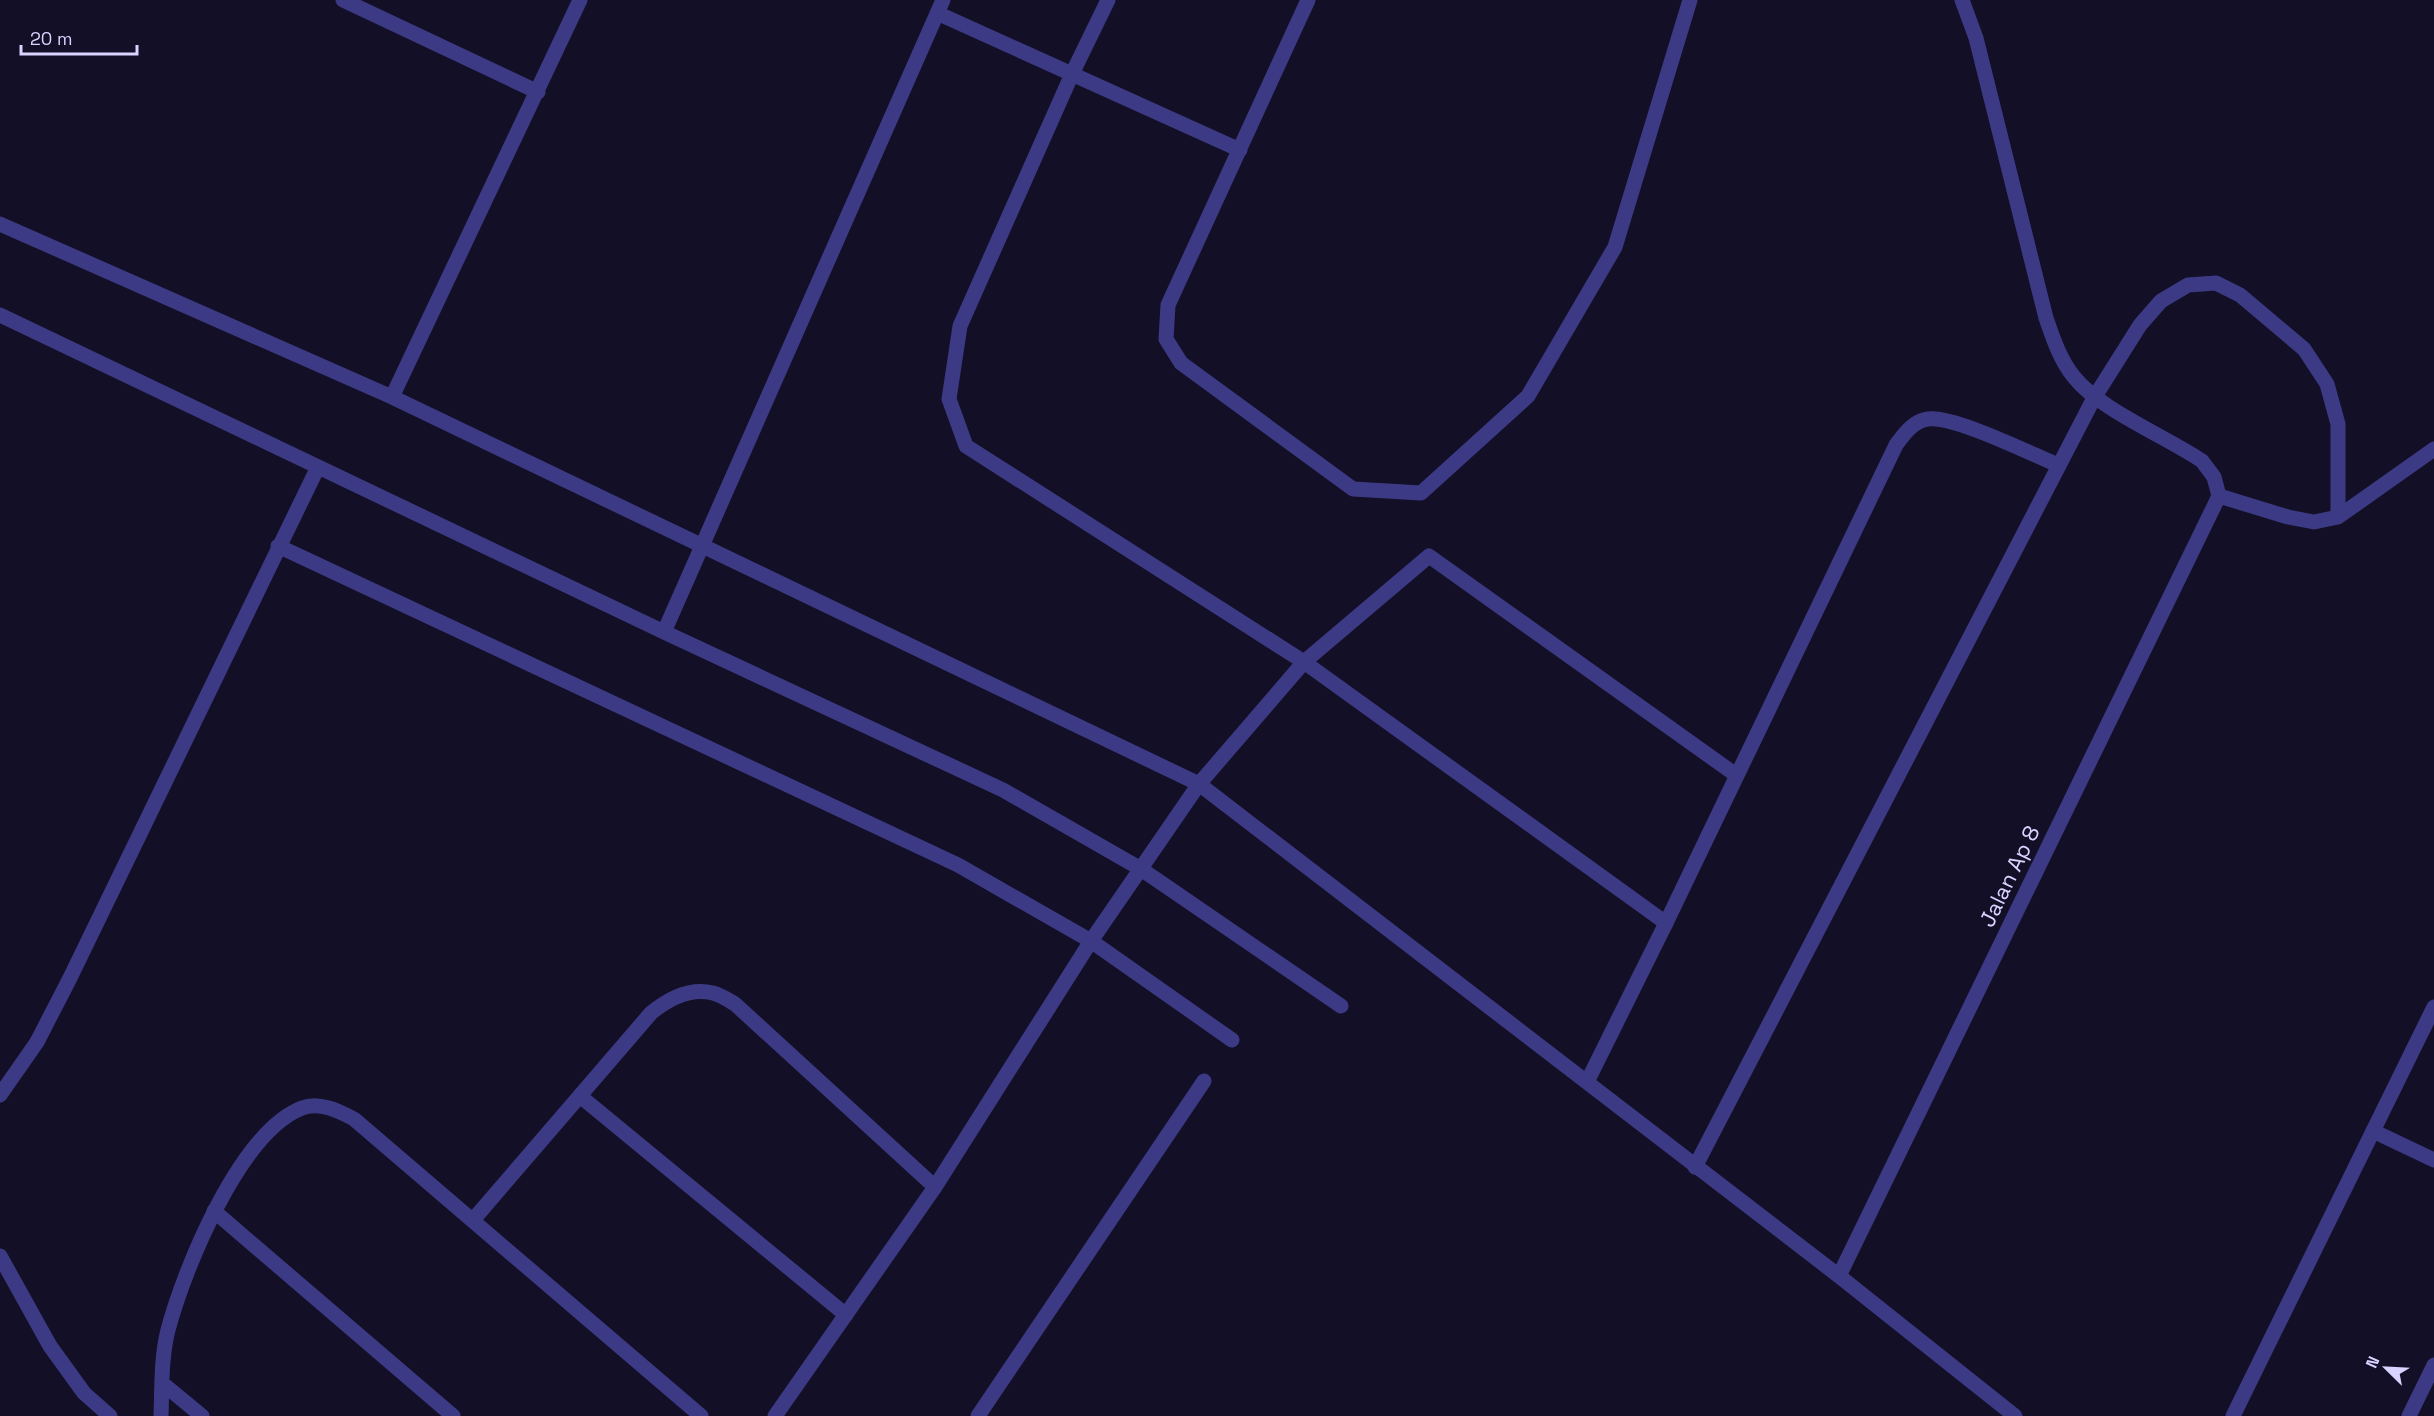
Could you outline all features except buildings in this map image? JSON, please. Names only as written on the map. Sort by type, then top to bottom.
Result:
[{"type":"street","points":[[343,0],[538,92]]},
{"type":"street","points":[[392,397],[580,0]]},
{"type":"street","points":[[1108,0],[1072,74],[960,326],[949,399],[966,446],[1304,662],[1666,923]]},
{"type":"street","points":[[1308,0],[1168,305],[1166,339],[1181,363],[1353,489],[1421,493],[1528,396],[1615,247],[1690,0]]},
{"type":"street","points":[[1962,0],[1976,38],[2046,318],[2056,347],[2073,376],[2094,398],[2202,461],[2214,477],[2219,496],[2288,517],[2314,522],[2338,517],[2434,449]]},
{"type":"street","points":[[664,632],[940,6],[1072,74],[1240,150]]},
{"type":"street","points":[[0,224],[392,397],[1199,784],[1839,1276],[2014,1416]]},
{"type":"street","points":[[1695,1167],[2094,398],[2140,325],[2161,302],[2187,285],[2216,283],[2240,295],[2304,349],[2327,384],[2338,424],[2338,517]]},
{"type":"street","points":[[0,315],[664,632],[1003,790],[1141,869],[1341,1006]]},
{"type":"street","points":[[1587,1082],[1896,445],[1909,428],[1926,419],[1949,420],[2058,465]]},
{"type":"street","points":[[0,1095],[36,1042],[70,978],[318,467]]},
{"type":"street","name":"Jalan Ap 8","points":[[1839,1276],[2219,496]]},
{"type":"street","points":[[278,546],[958,865],[1091,941],[1233,1040]]},
{"type":"street","points":[[776,1416],[935,1187],[1091,941],[1199,784],[1304,662],[1429,556],[1736,775]]},
{"type":"street","points":[[473,1220],[651,1013],[668,999],[690,992],[713,993],[735,1004],[935,1187]]},
{"type":"street","points":[[2233,1416],[2434,1007]]},
{"type":"street","points":[[978,1416],[1204,1081]]},
{"type":"street","points":[[580,1096],[846,1315]]},
{"type":"street","points":[[161,1416],[168,1332],[184,1280],[214,1211],[254,1149],[279,1121],[303,1107],[322,1107],[332,1108],[354,1119],[701,1416]]},
{"type":"street","points":[[2373,1131],[2434,1160]]},
{"type":"street","points":[[214,1211],[453,1416]]},
{"type":"street","points":[[0,1256],[50,1346],[84,1393],[110,1416]]},
{"type":"street","points":[[2409,1416],[2434,1365]]},
{"type":"street","points":[[162,1383],[202,1416]]}]
